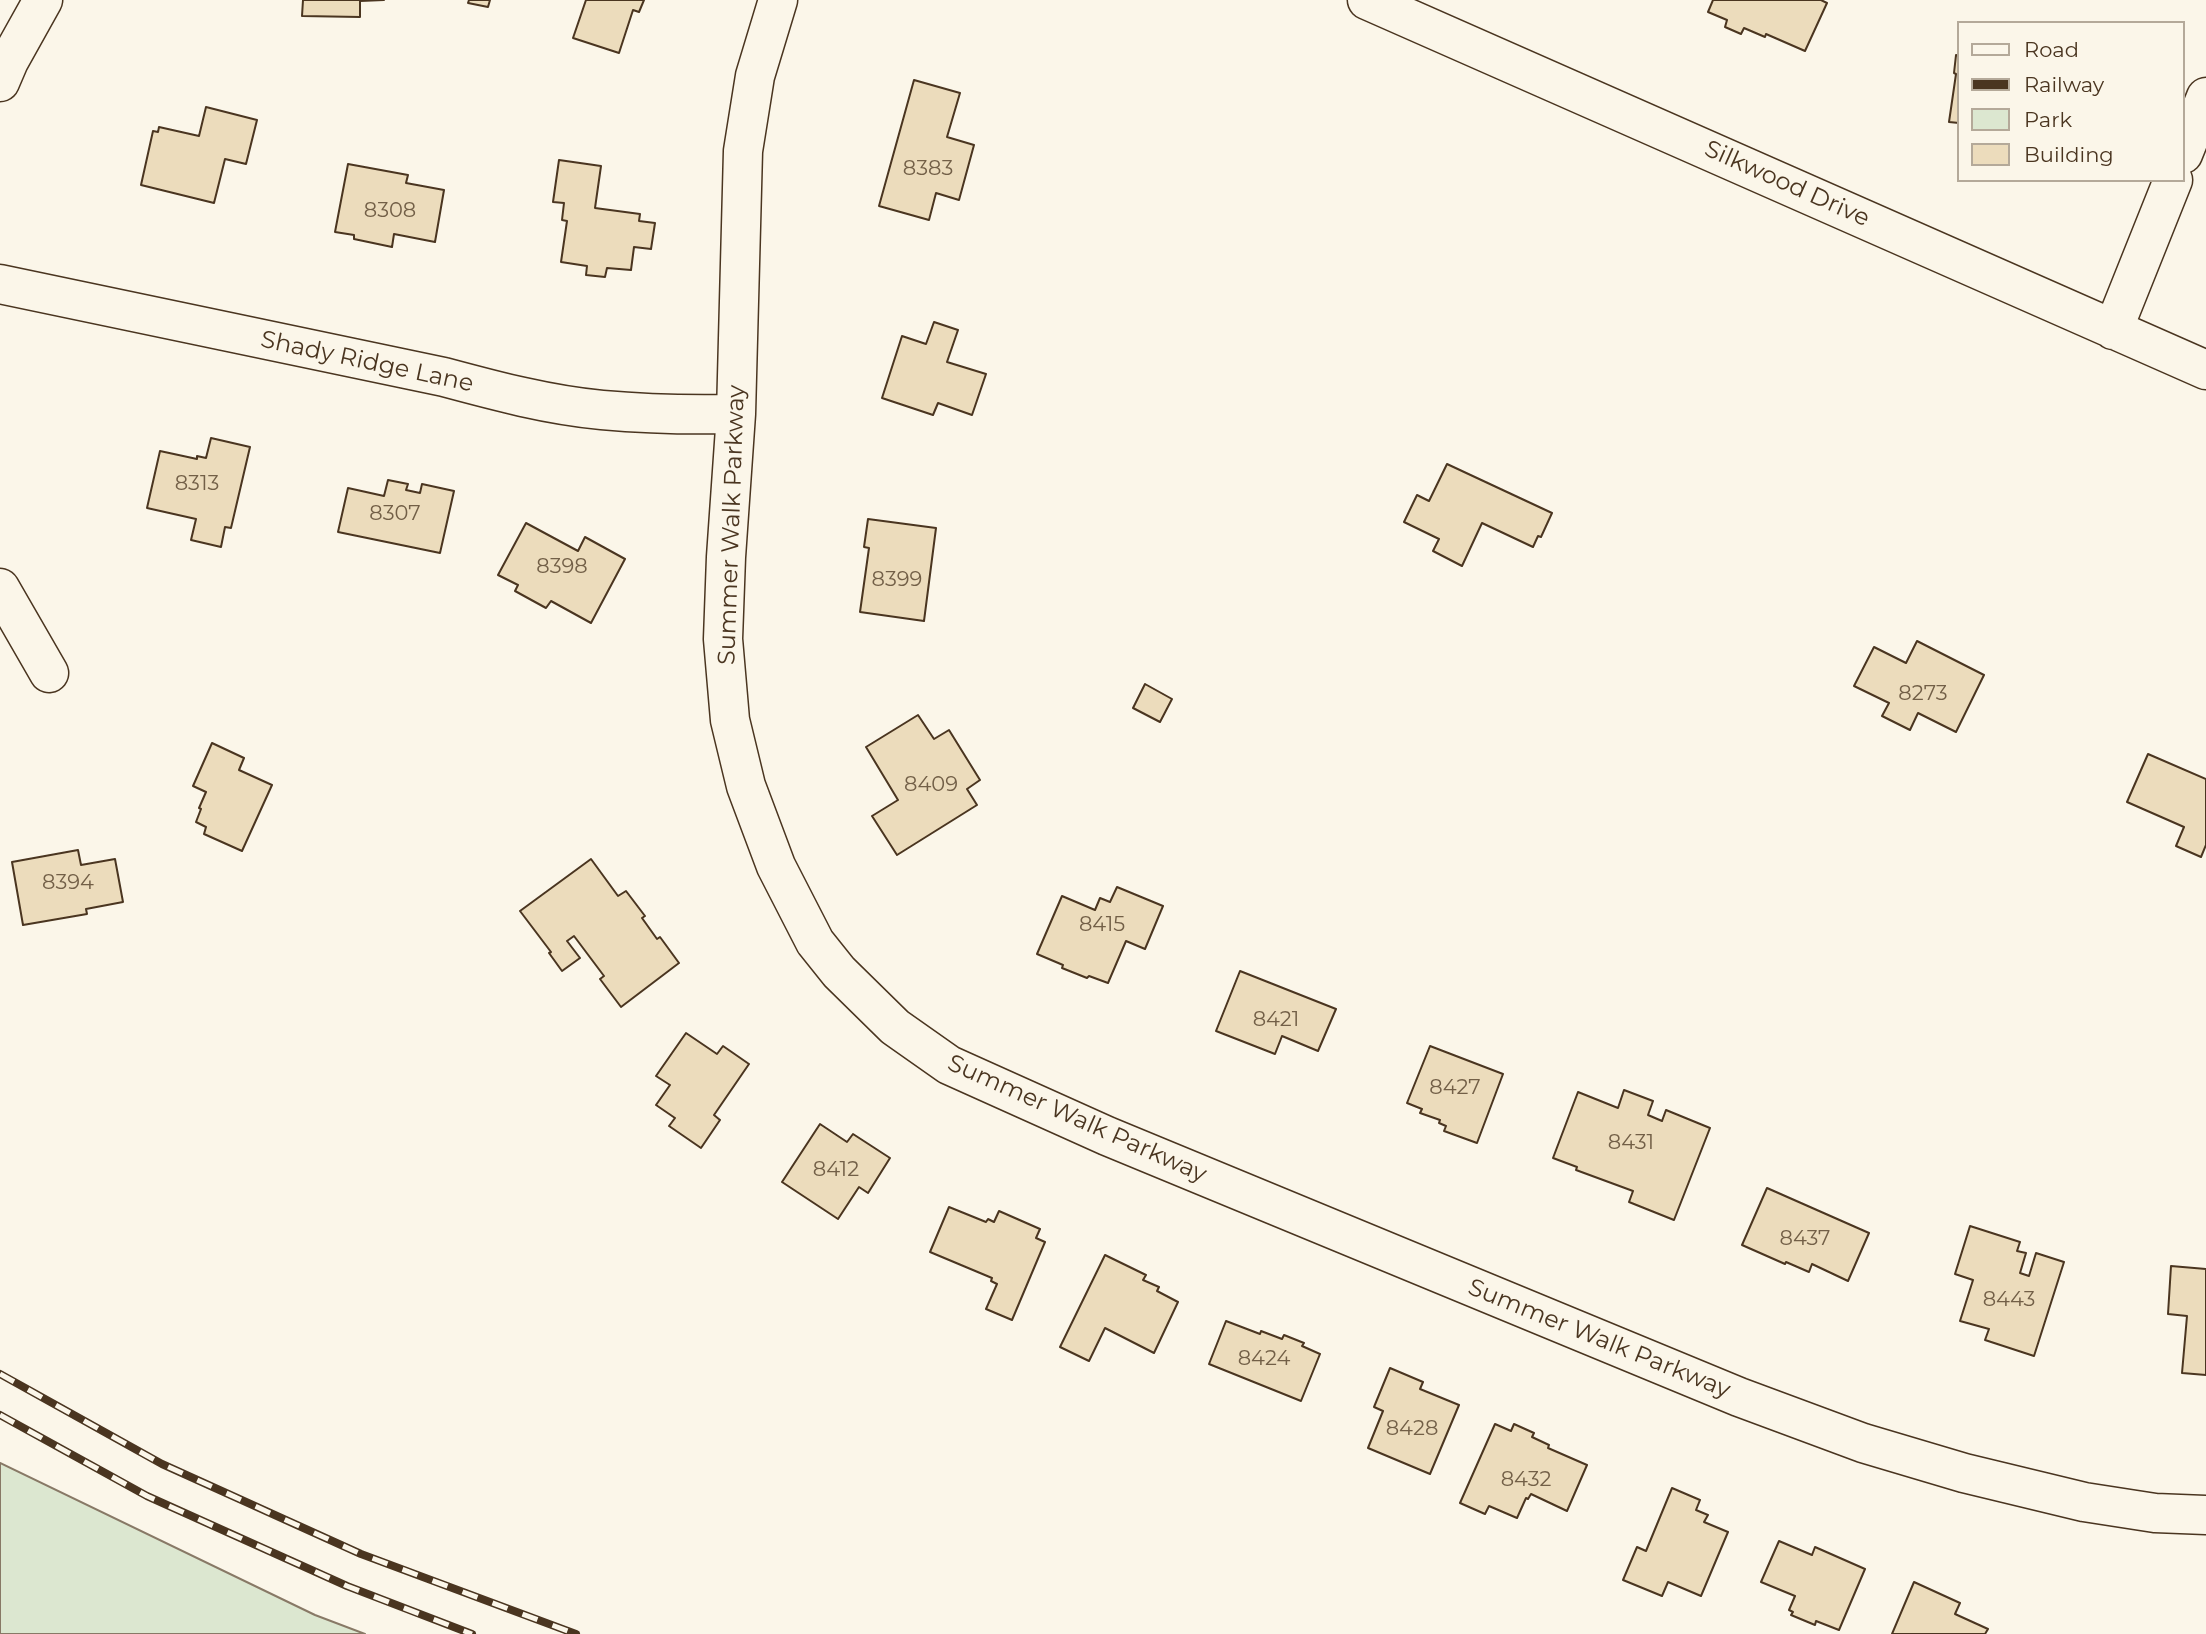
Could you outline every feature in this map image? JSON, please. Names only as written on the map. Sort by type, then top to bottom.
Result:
[{"type":"street","points":[[0,82],[43,0]]},
{"type":"street","name":"Summer Walk Parkway","points":[[778,0],[755,76],[743,151],[736,414],[723,639],[730,720],[746,786],[775,866],[815,942],[839,972],[895,1027],[949,1065],[1107,1136],[1739,1397],[1838,1434],[1964,1473],[2084,1502],[2155,1513],[2206,1516]]},
{"type":"street","name":"Silkwood Drive","points":[[1367,0],[2206,370]]},
{"type":"street","points":[[2185,149],[2206,97]]},
{"type":"street","points":[[2113,330],[2172,182]]},
{"type":"street","name":"Shady Ridge Lane","points":[[0,284],[444,377],[525,397],[600,410],[688,415],[736,414]]},
{"type":"street","points":[[0,588],[49,673]]},
{"type":"green space","points":[[0,1463],[315,1615],[365,1634],[0,1634]]},
{"type":"building","points":[[303,0],[384,0],[360,1],[360,17],[302,16]]},
{"type":"building","points":[[469,0],[490,0],[488,7],[468,3]]},
{"type":"building","points":[[586,0],[644,0],[639,12],[633,10],[619,53],[573,38]]},
{"type":"building","points":[[1713,0],[1821,0],[1827,3],[1805,51],[1766,34],[1765,37],[1744,28],[1741,34],[1725,27],[1727,20],[1708,12]]},
{"type":"building","points":[[1956,55],[1958,123],[1949,122]]},
{"type":"building","points":[[914,80],[960,93],[947,137],[974,145],[959,200],[936,193],[929,220],[879,206]]},
{"type":"building","points":[[206,107],[257,120],[246,164],[225,159],[214,203],[141,185],[153,131],[158,132],[159,127],[199,136]]},
{"type":"building","points":[[559,160],[601,166],[595,208],[640,214],[639,221],[655,223],[651,249],[634,247],[631,270],[607,268],[605,277],[586,275],[587,266],[561,262],[567,221],[562,220],[564,203],[553,202]]},
{"type":"building","points":[[348,164],[408,175],[406,183],[444,190],[435,242],[394,234],[392,247],[335,232]]},
{"type":"building","points":[[934,322],[958,330],[947,362],[986,374],[972,415],[938,403],[933,415],[882,398],[902,336],[926,344]]},
{"type":"building","points":[[211,438],[250,447],[231,528],[225,527],[221,547],[191,540],[196,519],[147,508],[160,451],[197,459],[197,456],[206,458]]},
{"type":"building","points":[[1447,464],[1552,513],[1541,537],[1538,536],[1533,547],[1482,523],[1462,566],[1433,551],[1439,539],[1404,522],[1417,495],[1429,501]]},
{"type":"building","points":[[388,480],[408,484],[406,490],[420,493],[422,484],[454,491],[440,553],[338,532],[348,488],[384,496]]},
{"type":"building","points":[[868,519],[936,528],[924,621],[860,612],[869,548],[864,547]]},
{"type":"building","points":[[526,523],[578,551],[585,537],[625,559],[591,623],[551,601],[546,608],[515,591],[518,585],[498,575]]},
{"type":"building","points":[[1917,641],[1984,675],[1956,732],[1918,713],[1910,730],[1882,716],[1889,703],[1854,686],[1874,647],[1906,663]]},
{"type":"building","points":[[1145,684],[1172,699],[1160,722],[1133,708]]},
{"type":"building","points":[[918,715],[934,739],[949,730],[980,780],[967,789],[977,805],[897,855],[872,816],[898,800],[866,747]]},
{"type":"building","points":[[212,743],[244,758],[239,770],[272,785],[242,851],[204,834],[206,827],[196,822],[206,792],[193,786]]},
{"type":"building","points":[[2148,754],[2206,779],[2206,845],[2201,857],[2176,846],[2184,827],[2127,802]]},
{"type":"building","points":[[78,850],[81,865],[115,859],[123,902],[86,909],[87,914],[23,925],[12,862]]},
{"type":"building","points":[[591,859],[618,896],[626,891],[645,916],[642,918],[657,939],[660,937],[679,963],[621,1007],[600,979],[604,976],[574,936],[567,941],[580,958],[562,971],[520,911]]},
{"type":"building","points":[[1117,887],[1163,906],[1145,949],[1126,941],[1108,983],[1062,968],[1063,965],[1037,954],[1062,896],[1095,910],[1100,898],[1110,902]]},
{"type":"building","points":[[1240,971],[1336,1009],[1318,1051],[1282,1036],[1275,1054],[1216,1031]]},
{"type":"building","points":[[686,1033],[717,1054],[723,1046],[749,1064],[714,1115],[720,1120],[701,1148],[669,1126],[675,1118],[656,1105],[670,1085],[656,1076]]},
{"type":"building","points":[[1430,1046],[1503,1074],[1477,1143],[1444,1131],[1446,1126],[1439,1123],[1440,1120],[1420,1113],[1422,1109],[1407,1103]]},
{"type":"building","points":[[1624,1090],[1653,1101],[1648,1115],[1662,1121],[1666,1110],[1710,1128],[1674,1220],[1629,1202],[1633,1191],[1576,1170],[1577,1167],[1553,1158],[1578,1092],[1618,1108]]},
{"type":"building","points":[[820,1124],[847,1142],[853,1134],[890,1158],[868,1193],[859,1187],[838,1219],[782,1182]]},
{"type":"building","points":[[1767,1188],[1869,1233],[1848,1281],[1812,1264],[1809,1272],[1742,1245]]},
{"type":"building","points":[[949,1207],[986,1222],[988,1219],[994,1222],[999,1211],[1040,1229],[1036,1238],[1045,1242],[1012,1320],[986,1309],[997,1284],[991,1281],[992,1278],[930,1252]]},
{"type":"building","points":[[1970,1226],[2020,1242],[2017,1251],[2026,1253],[2020,1273],[2029,1276],[2036,1253],[2064,1262],[2034,1356],[1985,1340],[1989,1329],[1960,1321],[1973,1280],[1955,1274]]},
{"type":"building","points":[[1105,1255],[1146,1275],[1143,1280],[1159,1287],[1157,1291],[1178,1302],[1154,1353],[1105,1328],[1089,1361],[1060,1347]]},
{"type":"building","points":[[2171,1266],[2206,1269],[2206,1375],[2182,1373],[2187,1316],[2168,1314]]},
{"type":"building","points":[[1226,1321],[1260,1334],[1261,1331],[1282,1339],[1284,1335],[1304,1343],[1302,1346],[1320,1354],[1301,1401],[1209,1364]]},
{"type":"building","points":[[1390,1368],[1423,1382],[1420,1389],[1459,1405],[1430,1474],[1368,1448],[1383,1411],[1374,1407]]},
{"type":"building","points":[[1495,1424],[1511,1431],[1514,1424],[1534,1433],[1532,1437],[1549,1445],[1548,1448],[1587,1465],[1567,1511],[1531,1494],[1526,1498],[1517,1518],[1489,1506],[1485,1514],[1460,1503]]},
{"type":"building","points":[[1672,1488],[1700,1500],[1696,1510],[1708,1515],[1704,1522],[1728,1532],[1701,1596],[1668,1582],[1662,1596],[1623,1580],[1637,1547],[1646,1551]]},
{"type":"building","points":[[1779,1541],[1812,1555],[1815,1547],[1865,1569],[1839,1630],[1816,1621],[1815,1625],[1791,1615],[1793,1612],[1789,1610],[1795,1596],[1761,1582]]},
{"type":"building","points":[[1914,1582],[1960,1603],[1955,1614],[1988,1629],[1985,1634],[1892,1634]]},
{"type":"railway","points":[[0,1374],[162,1464],[361,1554],[576,1634]]},
{"type":"railway","points":[[0,1415],[147,1496],[347,1586],[472,1634]]}]
